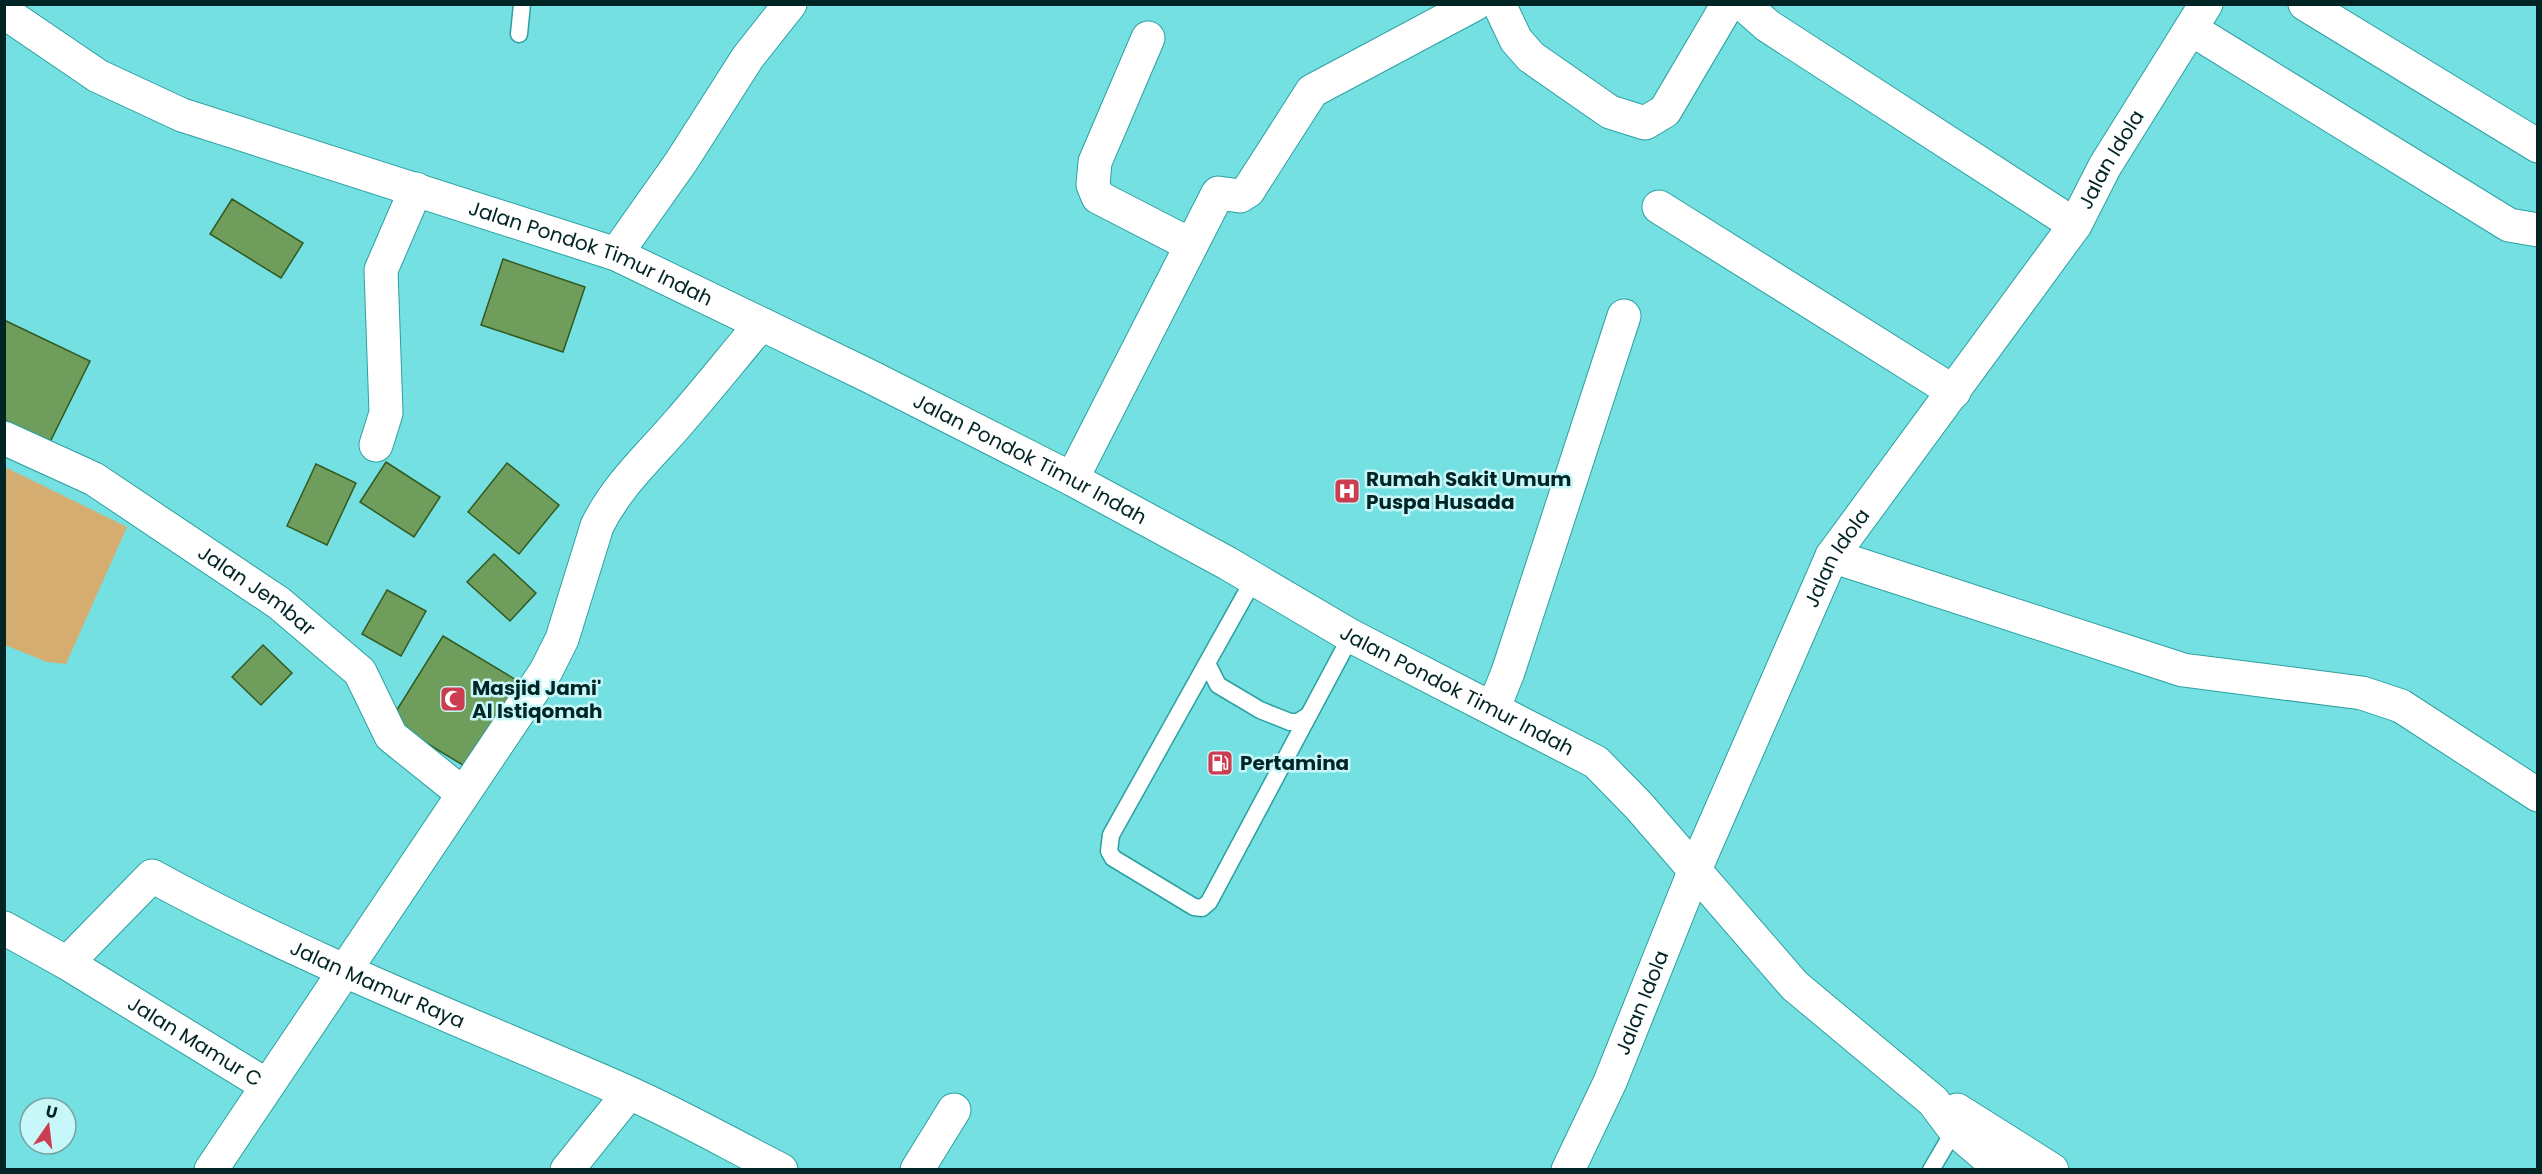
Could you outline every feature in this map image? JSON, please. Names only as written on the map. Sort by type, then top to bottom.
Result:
[{"type":"street","points":[[616,254],[681,162],[748,57],[790,4]]},
{"type":"street","points":[[1072,479],[1218,193],[1240,196],[1256,181],[1312,91],[1474,4]]},
{"type":"street","points":[[1499,4],[1516,40],[1531,57],[1610,112],[1645,123],[1665,111],[1728,4]]},
{"type":"street","points":[[1743,4],[1768,26],[2075,225]]},
{"type":"street","points":[[2305,4],[2538,146]]},
{"type":"street","name":"Jalan Pondok Timur Indah","points":[[4,12],[98,76],[182,115],[616,254],[1072,479],[1254,579],[1351,636],[1494,707],[1596,762],[1633,798],[1694,872],[1795,986],[1960,1121],[2052,1170]]},
{"type":"street","points":[[2199,17],[2509,225],[2538,230]]},
{"type":"street","name":"Jalan Idola","points":[[1568,1170],[1610,1082],[1694,872],[1832,556],[2075,225],[2105,166],[2199,17]]},
{"type":"street","points":[[1148,38],[1095,162],[1093,185],[1098,197],[1191,244]]},
{"type":"street","points":[[376,445],[386,413],[381,270],[416,189]]},
{"type":"street","points":[[1659,207],[1954,392]]},
{"type":"street","points":[[1494,707],[1508,672],[1624,316]]},
{"type":"street","name":"Jalan Mamur C","points":[[67,963],[266,1085],[546,670],[562,639],[597,526],[605,509],[621,487],[761,324]]},
{"type":"street","name":"Jalan Jembar","points":[[4,438],[94,479],[279,603],[360,672],[391,736],[462,793]]},
{"type":"street","points":[[1832,556],[2183,670],[2362,693],[2385,700],[2401,706],[2538,795]]},
{"type":"street","name":"Jalan Mamur Raya","points":[[67,963],[152,876],[228,918],[344,972],[629,1093],[781,1170]]},
{"type":"street","points":[[4,928],[67,963]]},
{"type":"street","points":[[211,1170],[266,1085]]},
{"type":"street","points":[[567,1170],[629,1093]]},
{"type":"street","points":[[917,1170],[954,1110]]},
{"type":"street","name":"Jalan Pondok Timur Indah","points":[[1960,1121],[2002,1170]]},
{"type":"lane","points":[[519,34],[522,4]]},
{"type":"lane","points":[[1254,579],[1111,835],[1109,851],[1113,858],[1194,907],[1202,908],[1209,902],[1351,636]]},
{"type":"lane","points":[[1207,663],[1218,685],[1260,710],[1290,722],[1298,722],[1309,715]]},
{"type":"lane","points":[[1931,1170],[1960,1121]]},
{"type":"shaded area","points":[[5,467],[127,527],[66,664],[47,662],[5,645]]},
{"type":"building","points":[[232,199],[303,243],[281,278],[210,234]]},
{"type":"building","points":[[503,259],[585,287],[563,352],[481,325]]},
{"type":"building","points":[[4,320],[90,361],[50,442],[4,420]]},
{"type":"building","points":[[386,462],[440,497],[414,537],[360,502]]},
{"type":"building","points":[[507,463],[559,505],[519,554],[468,512]]},
{"type":"building","points":[[316,464],[356,483],[327,545],[287,526]]},
{"type":"building","points":[[494,554],[536,593],[510,621],[467,582]]},
{"type":"building","points":[[387,590],[426,611],[401,656],[362,634]]},
{"type":"building","points":[[443,636],[523,684],[471,770],[390,721]]},
{"type":"building","points":[[263,645],[292,673],[261,705],[232,677]]},
{"type":"place","name":"Rumah Sakit Umum Puspa Husada","points":[[1347,491]]},
{"type":"place","name":"Masjid Jami' Al Istiqomah","points":[[453,699]]},
{"type":"place","name":"Pertamina","points":[[1220,763]]}]
